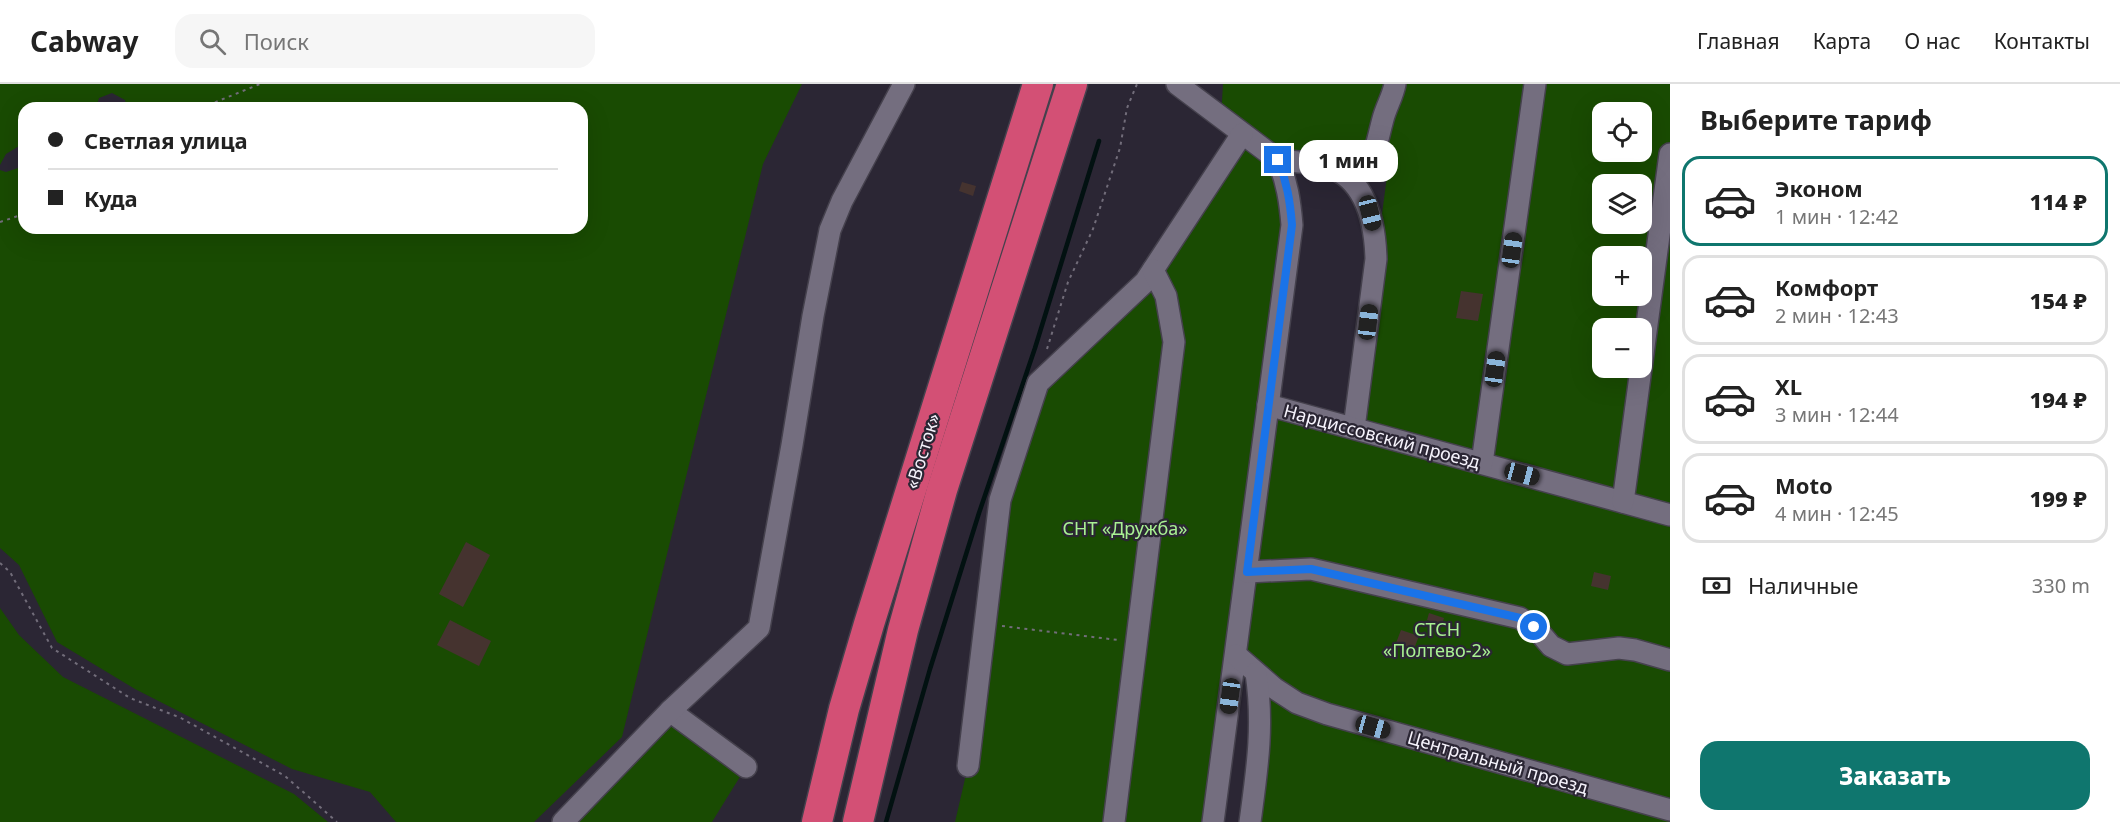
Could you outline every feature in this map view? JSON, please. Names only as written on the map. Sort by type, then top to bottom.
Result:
[{"type":"highway","name":"«Восток»","points":[[817,822],[844,710],[869,624],[1038,84]]},
{"type":"highway","name":"«Восток»","points":[[858,822],[903,630],[942,490],[1072,84]]},
{"type":"street","points":[[567,821],[670,711],[759,628],[830,230],[842,201],[904,84]]},
{"type":"street","points":[[1177,84],[1278,160],[1330,167],[1357,165],[1372,157],[1376,151],[1395,84]]},
{"type":"street","points":[[1482,464],[1535,84]]},
{"type":"street","points":[[968,766],[1000,500],[1038,383],[1145,282],[1242,134]]},
{"type":"street","points":[[1623,502],[1670,154]]},
{"type":"street","points":[[1213,822],[1292,225],[1288,189],[1278,160]]},
{"type":"street","points":[[1330,167],[1348,178],[1360,192],[1370,213],[1375,234],[1376,259],[1354,428]]},
{"type":"street","points":[[1114,822],[1174,342],[1166,296],[1153,270]]},
{"type":"street","name":"Нарциссовский проезд","points":[[1268,405],[1670,515]]},
{"type":"street","points":[[1247,572],[1311,569],[1520,618],[1540,633],[1551,646],[1567,654],[1619,648],[1670,660]]},
{"type":"street","name":"Центральный проезд","points":[[1236,654],[1274,688],[1298,704],[1670,810]]},
{"type":"street","points":[[1250,822],[1260,747],[1260,699],[1256,673]]},
{"type":"street","points":[[670,711],[746,767]]},
{"type":"path","points":[[216,102],[260,84]]},
{"type":"path","points":[[1046,352],[1068,282],[1093,229],[1120,147],[1127,108],[1137,84]]},
{"type":"path","points":[[0,222],[18,216]]},
{"type":"path","points":[[0,563],[10,572],[52,648],[130,698],[181,718],[285,776],[337,822]]},
{"type":"path","points":[[985,624],[1136,642]]},
{"type":"green space","points":[[0,84],[802,84],[763,164],[622,737],[534,822],[396,822],[370,792],[292,769],[135,689],[57,642],[19,565],[0,548],[0,170],[6,172],[18,168],[18,234],[588,234],[588,102],[126,102],[112,93],[99,98],[98,102],[18,102],[18,147],[6,154],[0,165]]},
{"type":"green space","points":[[1223,84],[1670,84],[1670,822],[1250,822],[1260,699],[1236,655],[1213,822],[955,822],[968,766],[1000,500],[1038,383],[1145,282],[1242,134],[1221,118]],"holes":[[[1278,160],[1387,176],[1354,428],[1268,405],[1286,179]]]},
{"type":"green space","points":[[0,608],[19,635],[63,677],[294,794],[328,822],[0,822]]},
{"type":"green space","points":[[670,711],[746,767],[712,822],[560,822]]},
{"type":"building","points":[[962,182],[976,186],[973,196],[959,191]]},
{"type":"building","points":[[1461,291],[1483,294],[1478,321],[1456,318]]},
{"type":"building","points":[[466,542],[490,555],[463,607],[439,594]]},
{"type":"building","points":[[1594,572],[1611,576],[1608,590],[1591,586]]},
{"type":"building","points":[[1429,613],[1444,618],[1442,625],[1427,620]]},
{"type":"building","points":[[450,620],[491,641],[479,666],[437,645]]},
{"type":"building","points":[[1401,630],[1419,636],[1414,649],[1396,643]]},
{"type":"waterway","points":[[886,822],[930,669],[979,513],[1035,348],[1099,141]]},
{"type":"route","points":[[1278,160],[1286,179],[1292,225],[1247,572],[1311,569],[1520,618],[1534,627]]},
{"type":"park label","name":"СНТ «Дружба»","points":[[1125,528]]},
{"type":"park label","name":"СТСН «Полтево-2»","points":[[1437,639]]}]
